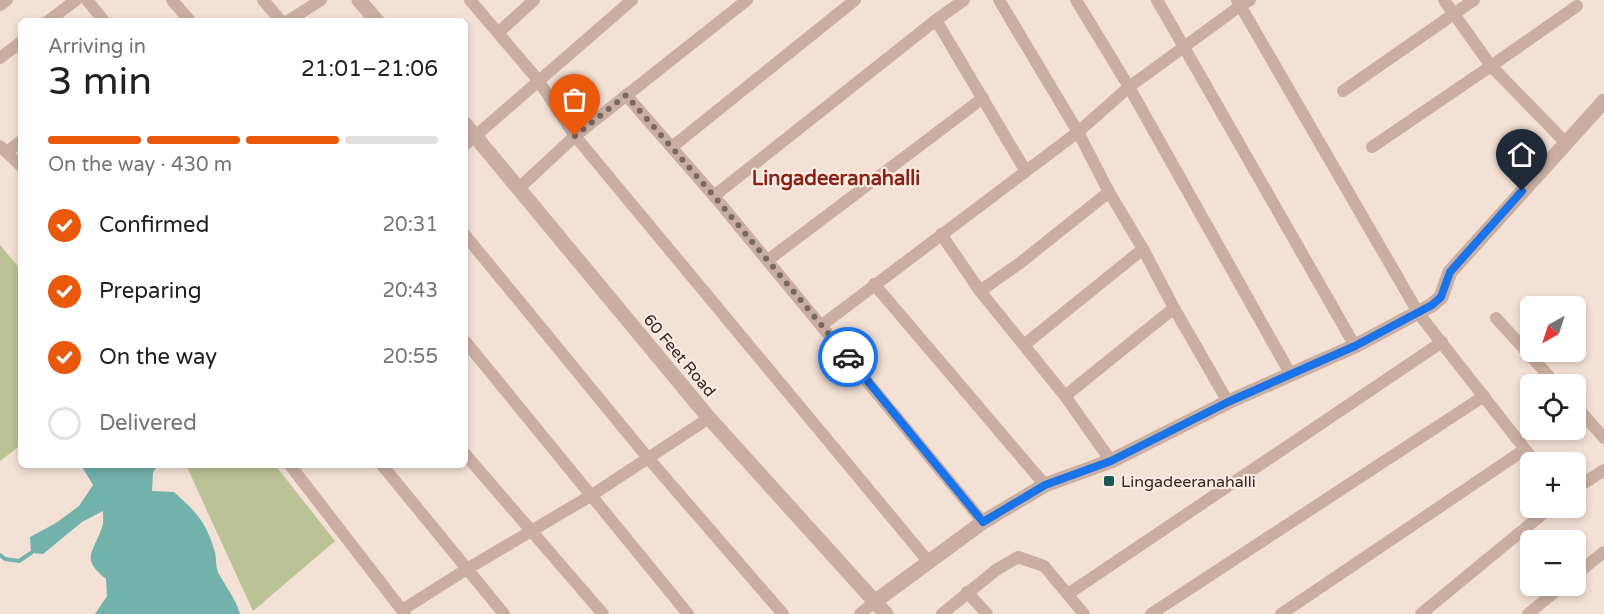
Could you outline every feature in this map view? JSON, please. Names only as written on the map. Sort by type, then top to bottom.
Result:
[{"type":"street","points":[[0,5],[7,0]]},
{"type":"street","points":[[52,18],[76,0]]},
{"type":"street","points":[[87,0],[102,18]]},
{"type":"street","points":[[172,0],[187,18]]},
{"type":"street","points":[[263,0],[278,18]]},
{"type":"street","points":[[293,18],[321,0]]},
{"type":"street","points":[[359,0],[374,18]]},
{"type":"street","points":[[470,0],[538,80],[575,136],[928,561]]},
{"type":"street","points":[[498,33],[534,0]]},
{"type":"street","points":[[470,141],[633,0]]},
{"type":"street","points":[[518,189],[575,136],[747,0]]},
{"type":"street","points":[[672,147],[855,0]]},
{"type":"street","points":[[714,196],[964,0]]},
{"type":"street","points":[[999,0],[1078,132],[1109,192],[1228,402]]},
{"type":"street","points":[[1076,0],[1129,87],[1290,375]]},
{"type":"street","points":[[1157,0],[1355,346]]},
{"type":"street","points":[[1444,0],[1491,66],[1565,142]]},
{"type":"street","points":[[1343,91],[1474,0]]},
{"type":"street","points":[[822,325],[1078,132],[1129,87],[1242,2],[1419,314],[1524,450],[1281,614]]},
{"type":"street","points":[[1371,147],[1577,6]]},
{"type":"street","points":[[936,20],[1025,170]]},
{"type":"street","points":[[0,58],[18,44]]},
{"type":"street","points":[[626,95],[768,260],[983,522]]},
{"type":"street","points":[[768,260],[982,98]]},
{"type":"street","points":[[860,614],[983,522],[1045,485],[1111,461],[1228,402],[1355,346],[1419,314],[1441,297],[1450,272],[1604,101]]},
{"type":"street","name":"60 Feet Road","points":[[470,141],[518,189],[709,418],[873,603],[886,614]]},
{"type":"street","points":[[18,142],[3,149],[18,163]]},
{"type":"street","points":[[980,291],[1020,263],[1109,192]]},
{"type":"street","points":[[941,234],[980,291],[1065,396],[1111,461]]},
{"type":"street","points":[[468,239],[648,458],[783,614]]},
{"type":"street","points":[[1024,345],[1143,249]]},
{"type":"street","points":[[874,284],[1045,485]]},
{"type":"street","points":[[1065,396],[1174,308]]},
{"type":"street","points":[[1496,318],[1547,374]]},
{"type":"street","points":[[1068,594],[1442,342]]},
{"type":"street","points":[[468,345],[688,614]]},
{"type":"street","points":[[1151,614],[1484,396]]},
{"type":"street","points":[[292,468],[404,612],[467,569],[592,495],[709,418]]},
{"type":"street","points":[[1586,418],[1604,438]]},
{"type":"street","points":[[468,457],[603,614]]},
{"type":"street","points":[[384,468],[504,614]]},
{"type":"street","points":[[1586,482],[1604,470]]},
{"type":"street","points":[[1421,614],[1538,518]]},
{"type":"street","points":[[1586,566],[1604,552]]},
{"type":"street","points":[[942,614],[996,570],[1018,557],[1044,566],[1084,614]]},
{"type":"street","points":[[967,592],[987,614]]},
{"type":"street","points":[[1528,614],[1550,596]]},
{"type":"green space","points":[[0,245],[18,266],[18,447],[0,461]]},
{"type":"green space","points":[[187,468],[277,468],[335,541],[253,611]]},
{"type":"water","points":[[83,468],[156,468],[153,472],[152,491],[174,492],[198,517],[211,539],[218,572],[240,614],[95,614],[107,596],[106,579],[91,561],[92,551],[103,526],[103,511],[82,522],[43,554],[31,553],[30,537],[56,523],[79,506],[93,485]]},
{"type":"waterway","points":[[0,555],[5,559],[19,561],[31,553]]},
{"type":"way so far","points":[[575,136],[626,95],[714,196],[848,357]]},
{"type":"place","name":"Lingadeeranahalli","points":[[1109,481]]},
{"type":"district","name":"Lingadeeranahalli","points":[[836,178]]},
{"type":"route","points":[[848,357],[983,522],[1045,485],[1111,461],[1228,402],[1355,346],[1419,314],[1441,297],[1450,272],[1522,191]]}]
